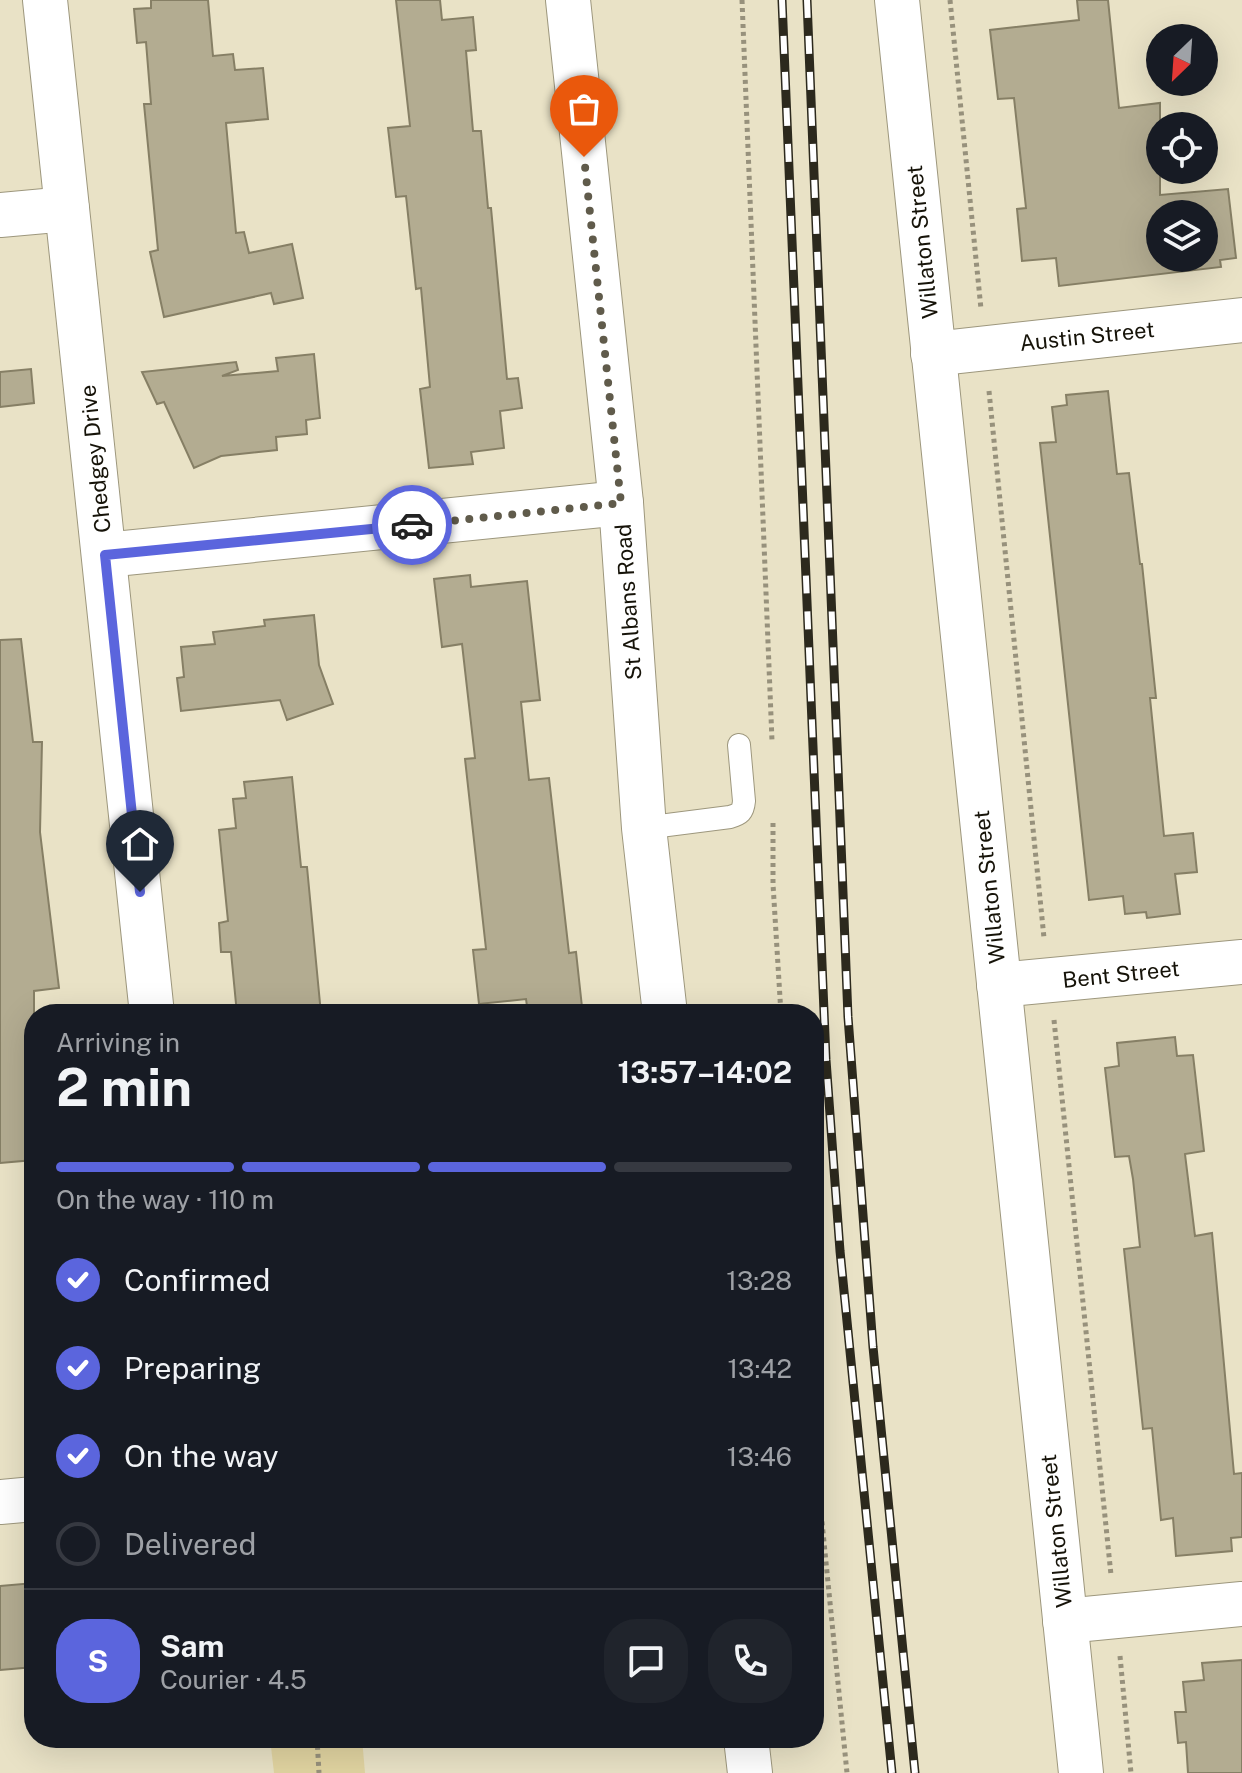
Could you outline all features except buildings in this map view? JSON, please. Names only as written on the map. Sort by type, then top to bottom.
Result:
[{"type":"street","name":"Chedgey Drive","points":[[45,0],[151,1004]]},
{"type":"street","name":"St Albans Road","points":[[568,0],[621,503],[644,828],[664,1004]]},
{"type":"street","name":"Willaton Street","points":[[897,0],[1081,1773]]},
{"type":"street","points":[[0,215],[67,209]]},
{"type":"street","name":"Austin Street","points":[[933,354],[1242,320]]},
{"type":"street","points":[[105,555],[621,503]]},
{"type":"street","name":"Bent Street","points":[[999,985],[1242,962]]},
{"type":"street","points":[[0,1502],[24,1500]]},
{"type":"street","points":[[1065,1621],[1242,1604]]},
{"type":"street","points":[[747,1748],[750,1773]]},
{"type":"lane","points":[[644,828],[739,814],[744,801],[739,745]]},
{"type":"path","points":[[742,0],[773,747]]},
{"type":"path","points":[[950,0],[1048,982],[1118,1617],[1131,1773]]},
{"type":"path","points":[[773,808],[773,884],[780,1004]]},
{"type":"path","points":[[824,1542],[847,1773]]},
{"type":"path","points":[[318,1748],[319,1773]]},
{"type":"shaded area","points":[[271,1748],[363,1748],[365,1773],[274,1773]]},
{"type":"railway","points":[[782,0],[824,1004]]},
{"type":"railway","points":[[807,0],[848,1017],[873,1347],[915,1773]]},
{"type":"railway","points":[[824,1012],[840,1251],[892,1773]]},
{"type":"way so far","points":[[412,525],[621,503],[584,157]]},
{"type":"route","points":[[140,892],[105,555],[412,525]]}]
